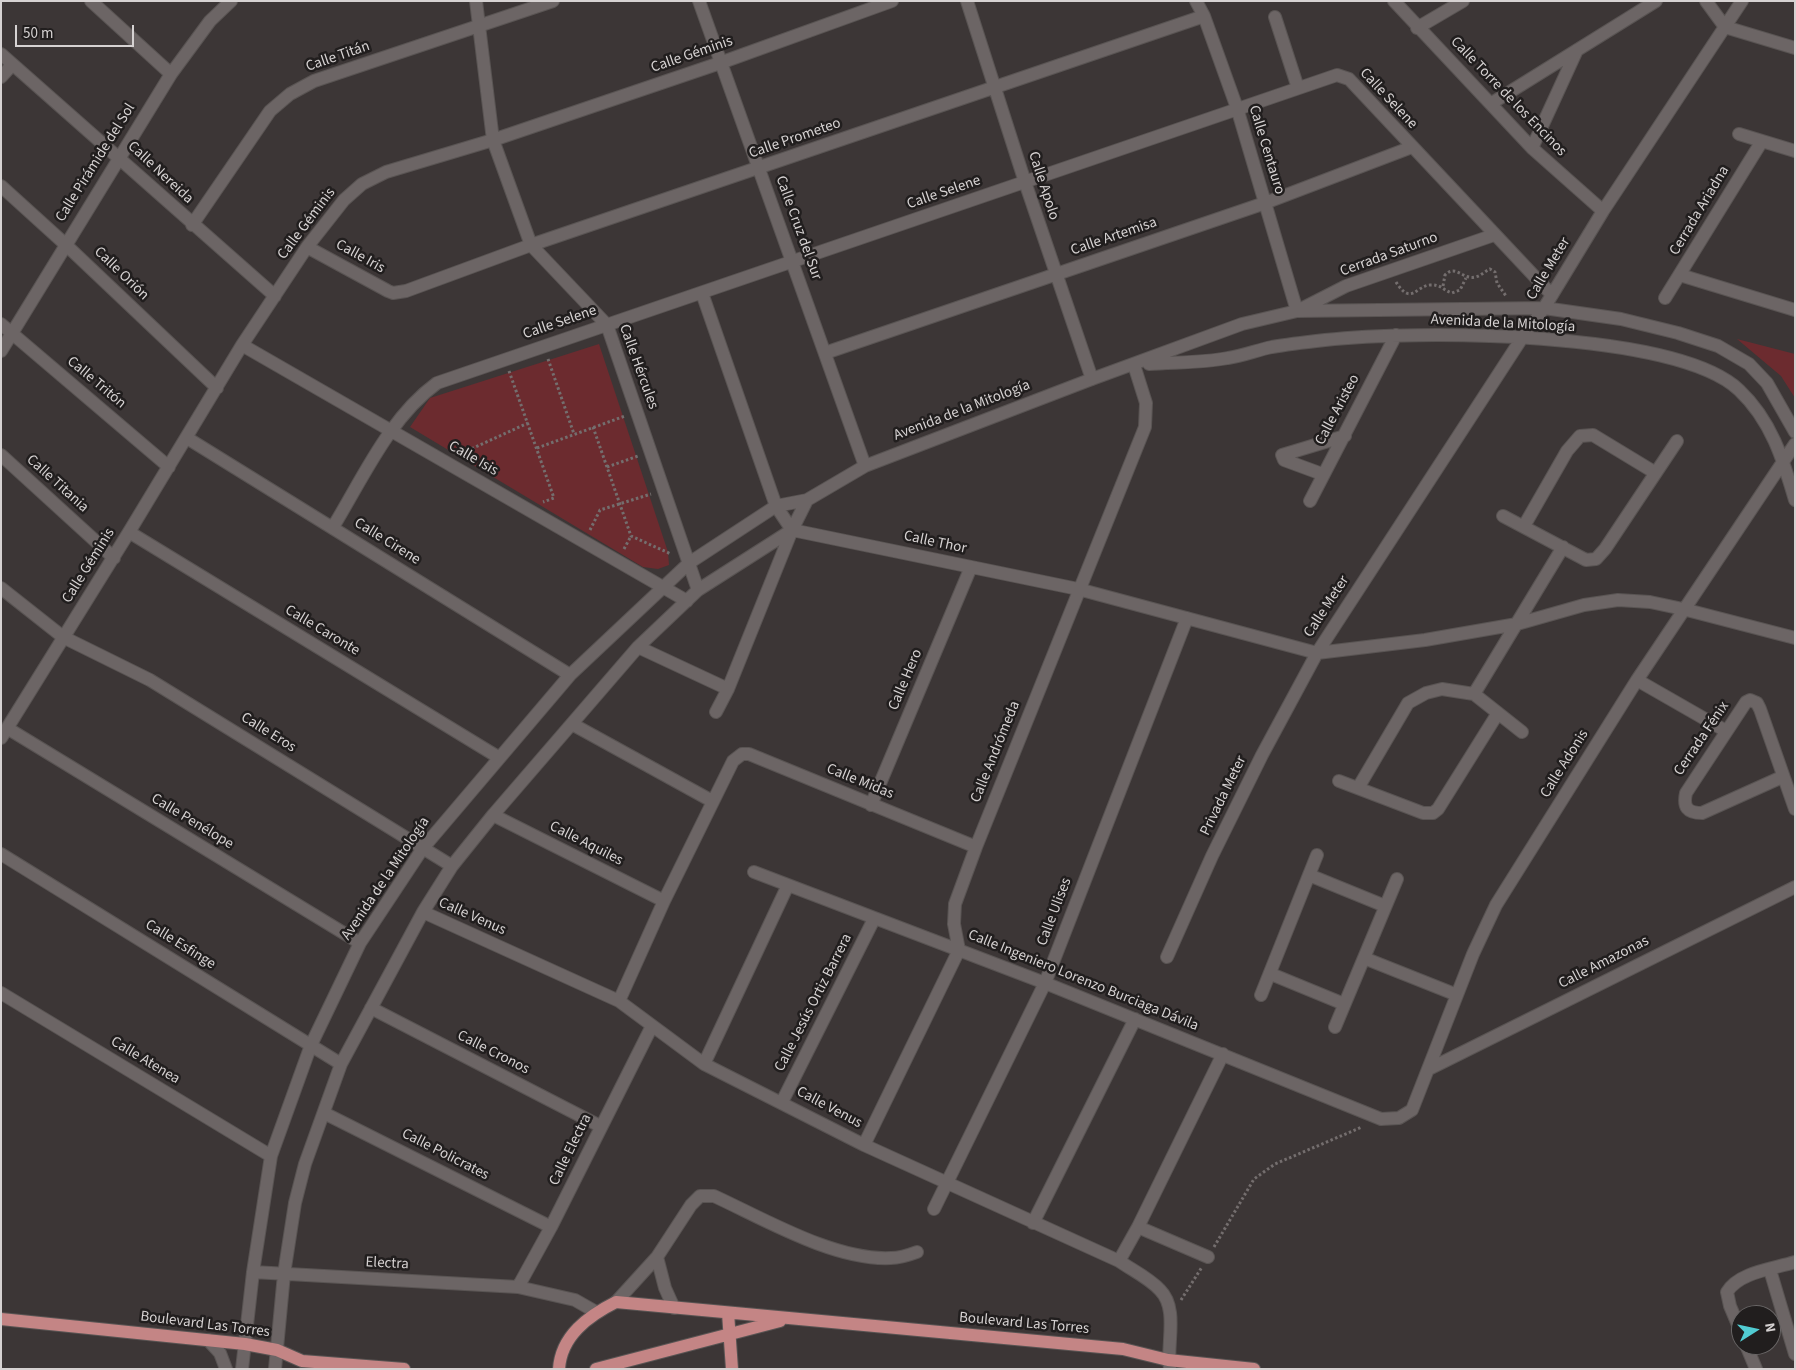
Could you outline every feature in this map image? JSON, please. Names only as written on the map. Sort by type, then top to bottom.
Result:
[{"type":"main road","name":"Boulevard Las Torres","points":[[616,1302],[1123,1349],[1169,1364],[1254,1369]]},
{"type":"main road","points":[[559,1369],[560,1356],[567,1342],[581,1324],[596,1312],[616,1302]]},
{"type":"main road","points":[[728,1313],[732,1369]]},
{"type":"main road","name":"Boulevard Las Torres","points":[[1,1319],[245,1344],[277,1350],[302,1361],[404,1369]]},
{"type":"main road","name":"Boulevard Las Torres","points":[[596,1369],[790,1319]]},
{"type":"street","points":[[91,1],[171,74]]},
{"type":"street","name":"Calle Pirámide del Sol","points":[[1,351],[171,74],[210,21],[231,1]]},
{"type":"street","name":"Calle Hércules","points":[[476,1],[494,140],[531,245],[607,325],[698,590]]},
{"type":"street","name":"Calle Titán","points":[[192,225],[270,111],[290,94],[314,81],[554,1]]},
{"type":"street","name":"Calle Cruz del Sur","points":[[699,1],[794,262],[865,466]]},
{"type":"street","name":"Calle Géminis","points":[[4,733],[114,558],[242,346],[307,247],[344,200],[362,184],[386,172],[494,140],[720,63],[892,1]]},
{"type":"street","name":"Calle Apolo","points":[[968,1],[1055,274],[1092,379]]},
{"type":"street","name":"Calle Centauro","points":[[1196,1],[1204,16],[1237,108],[1297,311]]},
{"type":"street","name":"Calle Torre de los Encinos","points":[[1394,1],[1417,28],[1492,103],[1532,148],[1603,211]]},
{"type":"street","points":[[1417,28],[1463,1]]},
{"type":"street","points":[[1492,103],[1656,1]]},
{"type":"street","points":[[1706,1],[1725,27],[1795,48]]},
{"type":"street","name":"Calle Meter","points":[[1317,653],[1522,338],[1544,308],[1603,211],[1742,1]]},
{"type":"street","name":"Calle Prometeo","points":[[397,293],[531,245],[760,169],[1204,16]]},
{"type":"street","points":[[1275,17],[1298,88]]},
{"type":"street","points":[[1532,148],[1577,50]]},
{"type":"street","name":"Calle Nereida","points":[[1,54],[120,158],[192,225],[275,296]]},
{"type":"street","points":[[1,77],[12,65]]},
{"type":"street","name":"Calle Selene","points":[[333,527],[391,431],[418,397],[437,383],[1337,75],[1343,75],[1552,295]]},
{"type":"street","points":[[1740,134],[1795,151]]},
{"type":"street","name":"Cerrada Ariadna","points":[[1665,298],[1762,141]]},
{"type":"street","name":"Calle Artemisa","points":[[825,353],[1265,203],[1412,147]]},
{"type":"street","name":"Calle Orión","points":[[1,186],[217,388]]},
{"type":"street","name":"Cerrada Saturno","points":[[1297,311],[1346,286],[1494,235]]},
{"type":"street","name":"Calle Iris","points":[[307,247],[388,291],[397,293]]},
{"type":"street","points":[[1680,275],[1795,310]]},
{"type":"street","points":[[702,293],[776,506],[792,530]]},
{"type":"street","name":"Avenida de la Mitología","points":[[242,1369],[253,1272],[271,1156],[311,1045],[360,944],[423,848],[498,757],[570,676],[689,563],[776,506],[807,500],[865,466],[1092,379],[1134,366],[1242,324],[1297,311],[1544,308],[1621,319],[1678,333],[1718,346],[1749,364],[1766,383],[1795,432]]},
{"type":"street","name":"Calle Tritón","points":[[1,324],[169,467]]},
{"type":"street","name":"Avenida de la Mitología","points":[[1134,366],[1227,358],[1282,346],[1326,340],[1396,335],[1522,338],[1619,348],[1672,358],[1716,374],[1739,390],[1768,424],[1783,460],[1795,500]]},
{"type":"street","name":"Calle Aristeo","points":[[1310,501],[1322,474],[1345,436],[1396,335]]},
{"type":"street","name":"Calle Isis","points":[[242,346],[687,602]]},
{"type":"street","name":"Calle Andrómeda","points":[[960,950],[954,924],[955,904],[1078,589],[1145,427],[1146,403],[1134,366]]},
{"type":"street","points":[[1524,526],[1567,451],[1580,436],[1593,435],[1654,472]]},
{"type":"street","points":[[1322,474],[1284,460],[1282,455],[1345,436]]},
{"type":"street","name":"Calle Cirene","points":[[187,438],[570,676]]},
{"type":"street","points":[[1503,516],[1586,560],[1596,559],[1605,549],[1654,472],[1677,440]]},
{"type":"street","name":"Calle Adonis","points":[[1398,1118],[1412,1110],[1429,1070],[1456,995],[1496,905],[1683,609],[1795,444]]},
{"type":"street","name":"Calle Titania","points":[[1,455],[114,558]]},
{"type":"street","points":[[716,712],[728,690],[792,530],[807,500]]},
{"type":"street","points":[[276,1368],[284,1274],[295,1204],[305,1164],[341,1064],[423,912],[452,866],[493,815],[638,647],[698,590],[792,530]]},
{"type":"street","name":"Calle Thor","points":[[792,530],[1078,589],[1317,653]]},
{"type":"street","name":"Calle Caronte","points":[[129,532],[498,757]]},
{"type":"street","points":[[1474,694],[1563,547]]},
{"type":"street","name":"Calle Hero","points":[[871,805],[971,567]]},
{"type":"street","name":"Calle Eros","points":[[1,588],[63,637],[150,680],[452,866]]},
{"type":"street","points":[[1317,653],[1425,640],[1517,624],[1584,605],[1618,600],[1650,602],[1683,609],[1795,638]]},
{"type":"street","name":"Calle Ulises","points":[[934,1209],[1045,983],[1187,618]]},
{"type":"street","points":[[638,647],[728,690]]},
{"type":"street","name":"Privada Meter","points":[[1167,956],[1212,856],[1262,756],[1317,653]]},
{"type":"street","points":[[1637,680],[1726,731]]},
{"type":"street","points":[[1358,788],[1408,703],[1416,697],[1442,689],[1474,694],[1522,732]]},
{"type":"street","name":"Cerrada Fénix","points":[[1782,777],[1702,813],[1692,813],[1686,809],[1684,803],[1686,793],[1726,731],[1746,702],[1750,700],[1757,703],[1795,809]]},
{"type":"street","points":[[1339,782],[1423,812],[1433,813],[1438,809],[1498,712]]},
{"type":"street","points":[[572,724],[712,801],[619,1001]]},
{"type":"street","name":"Calle Penélope","points":[[4,733],[360,944]]},
{"type":"street","name":"Calle Midas","points":[[712,801],[733,760],[742,754],[749,754],[976,847]]},
{"type":"street","name":"Calle Aquiles","points":[[493,815],[664,901]]},
{"type":"street","name":"Calle Esfinge","points":[[1,854],[341,1064]]},
{"type":"street","points":[[1261,995],[1317,856]]},
{"type":"street","name":"Calle Ingeniero Lorenzo Burciaga Dávila","points":[[754,872],[1135,1018],[1381,1119],[1398,1118]]},
{"type":"street","points":[[1309,875],[1384,906]]},
{"type":"street","points":[[1335,1027],[1384,906],[1397,879]]},
{"type":"street","points":[[704,1064],[788,885]]},
{"type":"street","name":"Calle Amazonas","points":[[1429,1070],[1795,887]]},
{"type":"street","name":"Calle Venus","points":[[423,912],[619,1001],[704,1064],[864,1145],[1119,1261],[1162,1292],[1167,1299],[1170,1317],[1169,1364]]},
{"type":"street","name":"Calle Jesús Ortiz Barrera","points":[[782,1102],[874,919]]},
{"type":"street","points":[[864,1145],[960,950]]},
{"type":"street","points":[[1364,958],[1456,995]]},
{"type":"street","points":[[1271,974],[1344,1004]]},
{"type":"street","name":"Calle Atenea","points":[[1,993],[271,1156]]},
{"type":"street","name":"Calle Cronos","points":[[371,1008],[600,1126]]},
{"type":"street","points":[[1033,1223],[1135,1018]]},
{"type":"street","name":"Calle Electra","points":[[518,1288],[551,1227],[600,1126],[652,1026]]},
{"type":"street","points":[[1119,1261],[1138,1227],[1223,1054]]},
{"type":"street","name":"Calle Policrates","points":[[324,1113],[551,1227]]},
{"type":"street","points":[[616,1302],[657,1257],[695,1200],[700,1196],[708,1194],[821,1245],[855,1255],[893,1258],[917,1252]]},
{"type":"street","points":[[1138,1227],[1208,1257]]},
{"type":"street","points":[[657,1257],[665,1288],[674,1308]]},
{"type":"street","points":[[1731,1308],[1727,1292],[1732,1283],[1795,1262]]},
{"type":"street","points":[[1770,1270],[1795,1354]]},
{"type":"street","name":"Electra","points":[[253,1272],[518,1288],[575,1300],[596,1312]]},
{"type":"street","points":[[208,1340],[220,1353],[226,1369]]},
{"type":"street","points":[[1750,1355],[1756,1369]]},
{"type":"path","points":[[1466,278],[1464,286],[1457,292],[1447,292],[1443,286],[1443,278],[1450,271],[1458,271],[1466,278],[1474,278],[1486,270],[1493,270],[1497,276],[1497,283],[1516,308]]},
{"type":"path","points":[[1389,271],[1401,289],[1406,292],[1416,293],[1429,285],[1443,286]]},
{"type":"path","points":[[544,346],[574,434]]},
{"type":"path","points":[[505,359],[554,498],[526,508]]},
{"type":"path","points":[[537,448],[637,412]]},
{"type":"path","points":[[445,462],[528,423]]},
{"type":"path","points":[[593,427],[631,536],[689,563]]},
{"type":"path","points":[[607,467],[651,452]]},
{"type":"path","points":[[584,542],[600,510],[664,490]]},
{"type":"path","points":[[1170,1317],[1254,1179],[1275,1164],[1296,1154],[1381,1119]]},
{"type":"shaded area","points":[[1737,339],[1795,354],[1795,398],[1781,376]]},
{"type":"shaded area","points":[[599,344],[668,552],[669,565],[658,569],[643,567],[410,427],[430,398]]}]
